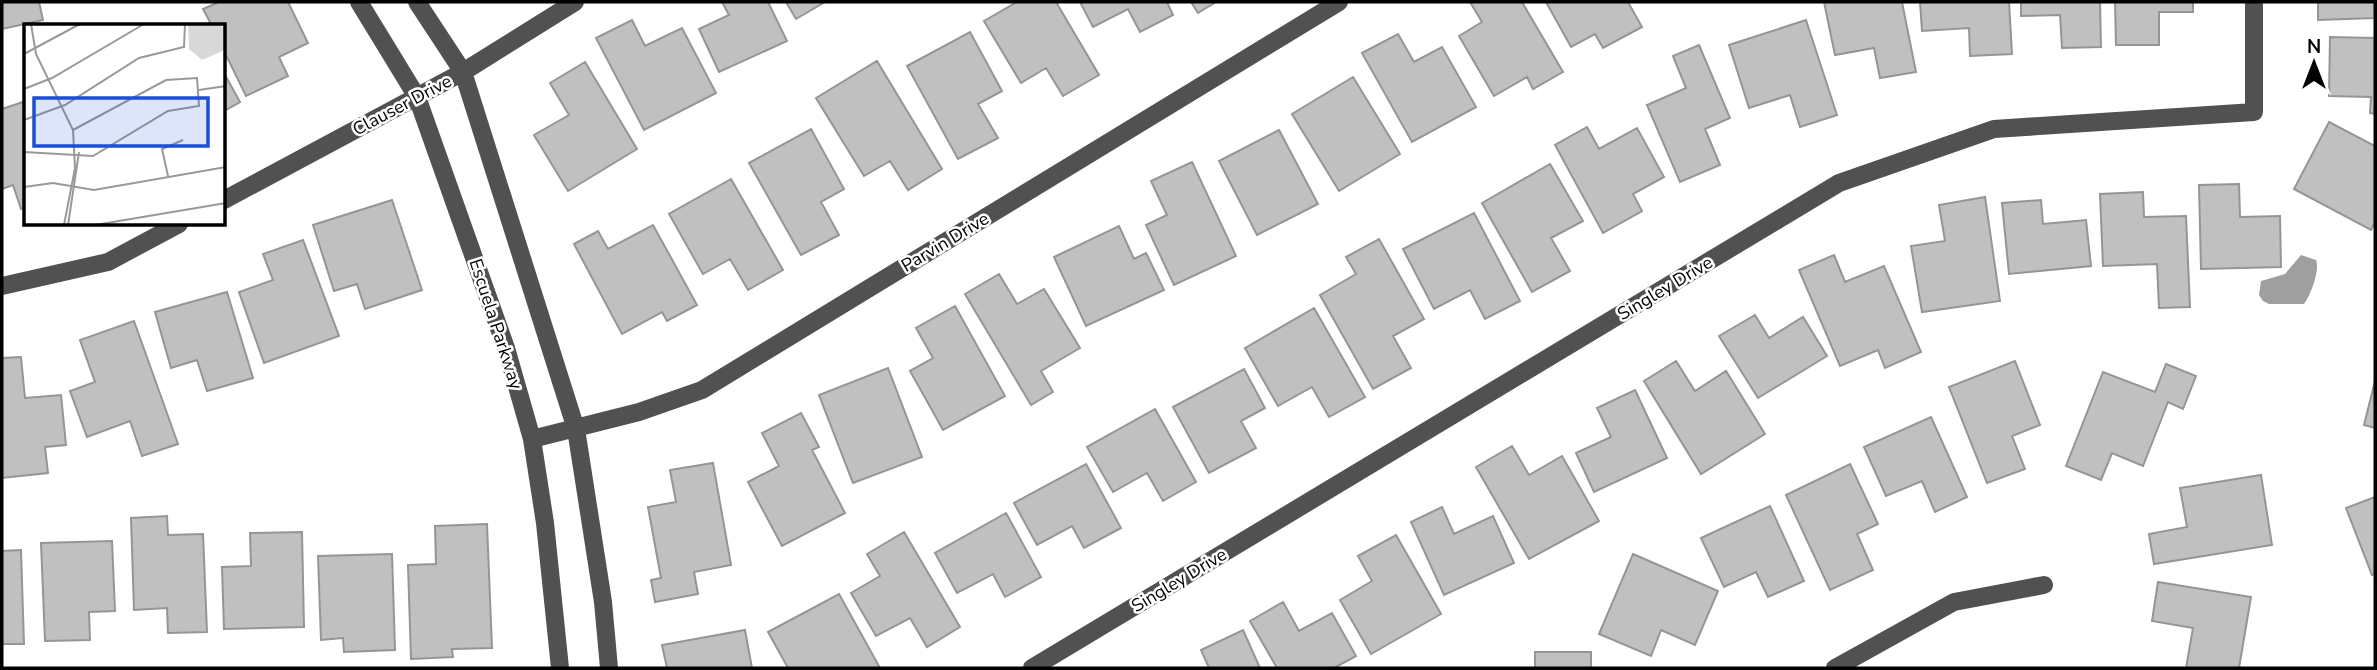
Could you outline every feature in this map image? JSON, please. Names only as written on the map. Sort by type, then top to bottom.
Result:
[{"type":"street","name":"Escuela Parkway","points":[[359,2],[417,97],[506,348],[532,439],[545,523],[560,668]]},
{"type":"street","points":[[417,2],[463,72],[576,429],[598,565],[609,668]]},
{"type":"street","name":"Clauser Drive","points":[[226,199],[463,72],[575,2]]},
{"type":"street","name":"Parvin Drive","points":[[532,439],[639,412],[702,390],[1339,2]]},
{"type":"street","name":"Singley Drive","points":[[1032,668],[1839,183],[1994,129],[2254,111],[2254,2]]},
{"type":"street","points":[[2,286],[108,262],[175,226]]},
{"type":"street","points":[[1835,668],[1954,602],[2044,585]]},
{"type":"shaded area","points":[[2301,255],[2316,260],[2317,264],[2314,282],[2304,304],[2269,304],[2263,301],[2259,295],[2261,281],[2285,274]]},
{"type":"building","points":[[2,2],[39,2],[43,20],[2,29]]},
{"type":"building","points":[[219,2],[288,2],[308,43],[279,57],[288,76],[246,96],[226,55],[226,24],[211,24],[203,9]]},
{"type":"building","points":[[722,2],[768,2],[787,41],[719,72],[699,29],[729,15]]},
{"type":"building","points":[[786,2],[825,2],[796,19]]},
{"type":"building","points":[[1017,2],[1056,2],[1099,75],[1063,96],[1046,68],[1021,83],[984,21]]},
{"type":"building","points":[[1080,2],[1167,2],[1173,15],[1140,32],[1128,9],[1093,27]]},
{"type":"building","points":[[1191,2],[1216,2],[1198,13]]},
{"type":"building","points":[[1470,2],[1522,2],[1563,72],[1533,89],[1527,77],[1494,96],[1459,36],[1482,22]]},
{"type":"building","points":[[1546,2],[1628,2],[1642,27],[1603,48],[1595,34],[1571,47]]},
{"type":"building","points":[[1824,2],[1902,2],[1916,72],[1880,78],[1874,48],[1835,55]]},
{"type":"building","points":[[1920,2],[2009,2],[2012,54],[1970,56],[1969,28],[1922,31]]},
{"type":"building","points":[[2021,2],[2100,2],[2101,47],[2062,48],[2060,15],[2021,16]]},
{"type":"building","points":[[2115,2],[2193,2],[2193,12],[2159,12],[2159,45],[2116,45]]},
{"type":"building","points":[[2318,2],[2375,2],[2375,18],[2318,20]]},
{"type":"building","points":[[632,20],[645,46],[682,28],[716,93],[644,130],[596,38]]},
{"type":"building","points":[[1806,20],[1837,115],[1800,127],[1790,95],[1749,108],[1729,45]]},
{"type":"building","points":[[970,32],[1002,91],[978,104],[998,138],[958,159],[907,66]]},
{"type":"building","points":[[1398,34],[1414,62],[1442,47],[1476,107],[1412,142],[1362,53]]},
{"type":"building","points":[[2330,37],[2375,38],[2375,114],[2370,113],[2371,97],[2329,96]]},
{"type":"building","points":[[1699,45],[1730,118],[1705,129],[1720,165],[1680,182],[1647,105],[1686,88],[1673,56]]},
{"type":"building","points":[[877,61],[942,169],[908,190],[890,161],[864,176],[816,98]]},
{"type":"building","points":[[585,62],[637,149],[568,191],[534,135],[569,115],[550,83]]},
{"type":"building","points":[[226,77],[240,102],[226,110]]},
{"type":"building","points":[[1353,77],[1400,154],[1339,191],[1292,114]]},
{"type":"building","points":[[24,102],[24,208],[21,209],[13,185],[2,189],[2,109]]},
{"type":"building","points":[[2329,122],[2375,146],[2375,222],[2371,230],[2294,189]]},
{"type":"building","points":[[1587,127],[1599,149],[1637,128],[1664,177],[1633,194],[1642,211],[1603,233],[1555,145]]},
{"type":"building","points":[[811,129],[844,189],[821,202],[839,235],[801,255],[749,163]]},
{"type":"building","points":[[1279,130],[1318,204],[1257,235],[1219,161]]},
{"type":"building","points":[[1192,162],[1236,256],[1174,285],[1146,225],[1167,215],[1151,181]]},
{"type":"building","points":[[1550,164],[1583,221],[1551,238],[1570,271],[1532,292],[1482,203]]},
{"type":"building","points":[[731,179],[783,270],[748,290],[730,259],[703,274],[669,214]]},
{"type":"building","points":[[2239,184],[2240,217],[2280,216],[2281,267],[2201,269],[2199,185]]},
{"type":"building","points":[[2143,192],[2144,217],[2186,216],[2190,307],[2159,308],[2157,264],[2103,266],[2100,194]]},
{"type":"building","points":[[1985,197],[2000,301],[1922,312],[1911,246],[1945,241],[1939,205]]},
{"type":"building","points":[[392,200],[422,290],[365,309],[357,284],[334,291],[313,225]]},
{"type":"building","points":[[2041,200],[2043,224],[2086,220],[2091,266],[2009,274],[2002,203]]},
{"type":"building","points":[[1474,213],[1520,301],[1485,319],[1470,290],[1434,309],[1403,249]]},
{"type":"building","points":[[653,225],[697,305],[667,321],[662,312],[622,334],[574,244],[598,231],[608,249]]},
{"type":"building","points":[[1119,226],[1134,259],[1146,253],[1164,290],[1086,326],[1054,257]]},
{"type":"building","points":[[1379,239],[1424,319],[1393,336],[1411,368],[1373,389],[1320,295],[1356,274],[1346,257]]},
{"type":"building","points":[[303,240],[339,336],[264,363],[239,292],[273,280],[263,254]]},
{"type":"building","points":[[1834,255],[1845,282],[1884,266],[1921,352],[1885,368],[1878,350],[1840,366],[1799,270]]},
{"type":"building","points":[[999,274],[1017,304],[1044,289],[1080,348],[1041,371],[1053,392],[1031,405],[965,294]]},
{"type":"building","points":[[227,292],[253,378],[207,391],[197,360],[171,368],[155,312]]},
{"type":"building","points":[[955,306],[1005,396],[943,430],[910,371],[933,358],[916,328]]},
{"type":"building","points":[[1314,308],[1365,397],[1329,417],[1312,387],[1278,406],[1245,348]]},
{"type":"building","points":[[1755,315],[1769,338],[1803,317],[1827,356],[1758,398],[1719,336]]},
{"type":"building","points":[[134,321],[178,444],[142,456],[130,421],[87,437],[70,391],[95,382],[80,340]]},
{"type":"building","points":[[21,357],[25,398],[61,395],[66,445],[45,447],[48,473],[2,478],[2,358]]},
{"type":"building","points":[[1676,361],[1695,391],[1726,371],[1765,434],[1701,474],[1644,381]]},
{"type":"building","points":[[2015,361],[2040,425],[2012,436],[2025,469],[1987,483],[1949,387]]},
{"type":"building","points":[[2166,364],[2196,376],[2183,409],[2168,402],[2143,466],[2112,453],[2101,480],[2066,466],[2103,372],[2155,392]]},
{"type":"building","points":[[888,368],[922,457],[853,483],[819,395]]},
{"type":"building","points":[[1244,369],[1265,408],[1241,421],[1256,448],[1209,473],[1173,407]]},
{"type":"building","points":[[2375,381],[2375,428],[2364,425]]},
{"type":"building","points":[[1635,390],[1667,458],[1594,492],[1576,453],[1611,437],[1597,408]]},
{"type":"building","points":[[1155,409],[1196,482],[1163,501],[1147,473],[1113,492],[1087,447]]},
{"type":"building","points":[[801,413],[819,447],[812,450],[845,513],[782,546],[748,482],[779,466],[762,433]]},
{"type":"building","points":[[1931,417],[1967,497],[1935,512],[1922,481],[1886,496],[1864,447]]},
{"type":"building","points":[[1512,446],[1529,475],[1562,456],[1599,521],[1529,559],[1476,467]]},
{"type":"building","points":[[713,463],[731,565],[694,572],[698,594],[655,602],[651,580],[661,578],[648,507],[676,502],[670,470]]},
{"type":"building","points":[[1086,464],[1121,528],[1084,548],[1072,526],[1037,545],[1014,503]]},
{"type":"building","points":[[1850,464],[1878,524],[1857,534],[1873,570],[1830,590],[1786,495]]},
{"type":"building","points":[[2261,475],[2272,545],[2154,564],[2149,534],[2187,527],[2180,488]]},
{"type":"building","points":[[2375,497],[2375,574],[2372,575],[2346,508]]},
{"type":"building","points":[[1770,506],[1804,581],[1768,597],[1756,572],[1724,587],[1701,538]]},
{"type":"building","points":[[1442,507],[1454,534],[1493,516],[1514,563],[1444,595],[1411,522]]},
{"type":"building","points":[[1006,513],[1041,577],[1005,597],[993,574],[957,593],[935,553]]},
{"type":"building","points":[[167,516],[168,535],[203,534],[207,632],[168,633],[167,608],[134,610],[131,518]]},
{"type":"building","points":[[487,524],[492,648],[452,649],[453,657],[411,659],[408,565],[436,564],[435,526]]},
{"type":"building","points":[[302,532],[304,627],[224,629],[222,567],[251,566],[250,533]]},
{"type":"building","points":[[904,532],[960,627],[927,647],[910,618],[876,636],[851,593],[880,576],[867,554]]},
{"type":"building","points":[[1396,535],[1441,614],[1371,654],[1340,600],[1372,581],[1358,556]]},
{"type":"building","points":[[112,541],[115,611],[89,612],[90,640],[45,641],[41,543]]},
{"type":"building","points":[[21,550],[24,644],[2,644],[2,551]]},
{"type":"building","points":[[392,554],[395,650],[344,652],[343,638],[321,640],[318,556]]},
{"type":"building","points":[[1633,554],[1718,591],[1695,645],[1661,630],[1651,656],[1599,634]]},
{"type":"building","points":[[2158,582],[2251,597],[2239,668],[2186,668],[2193,628],[2152,621]]},
{"type":"building","points":[[839,594],[880,668],[788,668],[768,632]]},
{"type":"building","points":[[1283,602],[1299,631],[1332,613],[1356,656],[1334,668],[1277,668],[1250,621]]},
{"type":"building","points":[[745,630],[752,668],[667,668],[662,645]]},
{"type":"building","points":[[1243,630],[1260,668],[1209,668],[1201,650]]},
{"type":"building","points":[[1535,652],[1591,652],[1591,668],[1535,668]]}]
